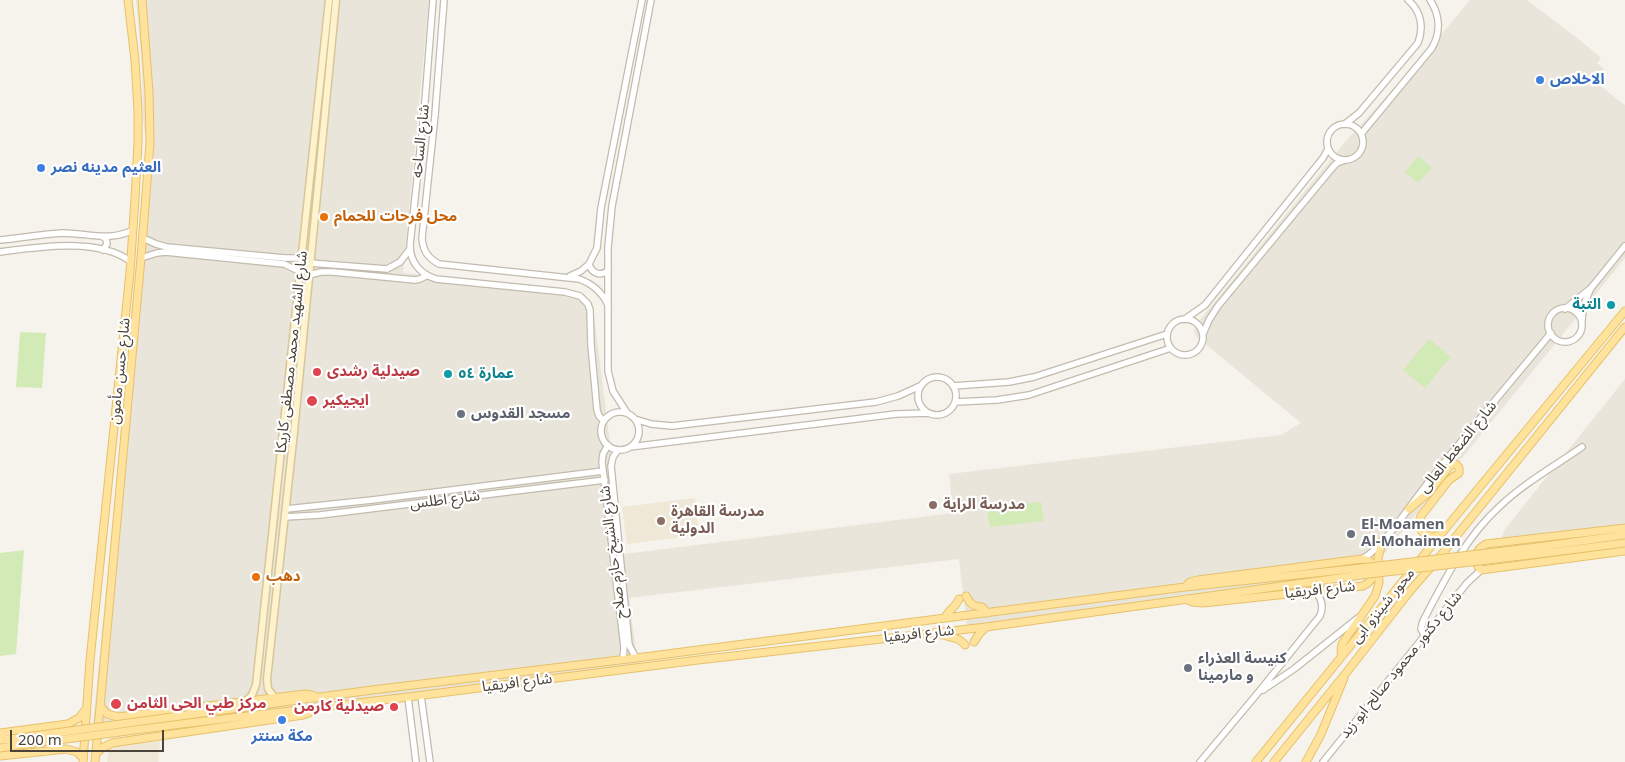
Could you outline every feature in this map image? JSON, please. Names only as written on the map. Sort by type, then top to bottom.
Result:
[{"type":"main road","name":"شارع حسن مأمون","points":[[83,760],[133,230],[138,111],[128,0]]},
{"type":"main road","name":"شارع حسن مأمون","points":[[96,758],[150,144],[149,92],[142,0]]},
{"type":"main road","name":"شارع الشهيد محمد مصطفى كاريكا","points":[[246,701],[252,695],[256,685],[329,0]]},
{"type":"main road","name":"شارع الشهيد محمد مصطفى كاريكا","points":[[267,686],[298,397],[336,0]]},
{"type":"main road","name":"محور شينزو ابى","points":[[1256,762],[1625,311]]},
{"type":"main road","name":"محور شينزو ابى","points":[[1274,762],[1410,591],[1625,327]]},
{"type":"main road","points":[[286,396],[292,399],[298,397]]},
{"type":"main road","points":[[284,411],[296,411]]},
{"type":"main road","points":[[1409,509],[1428,494],[1450,466],[1453,464],[1457,465],[1459,472],[1446,484],[1421,516],[1419,522],[1421,530],[1427,536],[1441,534]]},
{"type":"main road","points":[[1625,528],[1486,544],[1478,549],[1476,564],[1481,570],[1625,550]]},
{"type":"main road","points":[[1185,587],[1361,568],[1625,535]]},
{"type":"main road","points":[[1342,656],[1341,646],[1373,601],[1377,592],[1379,583],[1378,558],[1383,539]]},
{"type":"main road","points":[[1186,599],[1361,575],[1625,543]]},
{"type":"main road","name":"شارع افريقيا","points":[[96,758],[108,744],[306,714],[313,708],[698,660],[986,627],[1186,599],[1200,603],[1363,586],[1368,584],[1373,576],[1374,568],[1371,562],[1362,559],[1198,580],[1190,582],[1185,587],[318,698],[312,694],[305,694],[112,716],[107,714],[101,707]]},
{"type":"main road","points":[[945,618],[962,597],[971,604],[982,607],[987,612]]},
{"type":"main road","points":[[974,642],[986,627]]},
{"type":"main road","points":[[935,632],[959,639],[965,645]]},
{"type":"main road","points":[[1306,762],[1330,714],[1346,673]]},
{"type":"main road","points":[[256,685],[260,687],[267,686],[275,698]]},
{"type":"main road","points":[[0,740],[318,698]]},
{"type":"main road","points":[[0,733],[72,723],[82,714],[87,706]]},
{"type":"main road","points":[[0,748],[313,708]]},
{"type":"main road","points":[[131,715],[125,721],[124,730],[126,735],[133,740]]},
{"type":"main road","points":[[86,723],[92,727],[99,724]]},
{"type":"main road","points":[[49,751],[56,746],[58,738],[55,730],[50,727]]},
{"type":"main road","points":[[84,742],[92,740],[97,742]]},
{"type":"main road","points":[[0,756],[70,750],[76,752],[83,760]]},
{"type":"street","name":"شارع الساحه","points":[[410,249],[424,114],[433,0]]},
{"type":"street","name":"شارع الساحه","points":[[444,0],[422,242],[424,250],[429,257],[439,264],[569,277]]},
{"type":"street","points":[[569,277],[581,271],[589,264],[597,248],[601,208],[642,0]]},
{"type":"street","points":[[627,413],[616,412],[607,417],[601,429],[608,445],[618,450],[896,414],[928,413],[936,415],[949,410],[955,402],[956,394],[953,386],[945,378],[940,377],[928,378],[920,386],[898,396],[876,402],[672,426],[651,424],[635,419],[627,413],[616,397],[609,377],[608,240],[612,206],[652,0]]},
{"type":"street","points":[[1345,160],[1334,157],[1328,148],[1326,144],[1328,134],[1335,126],[1345,124],[1359,113],[1418,42],[1421,34],[1420,19],[1414,6],[1408,0]]},
{"type":"street","points":[[1361,134],[1432,48],[1438,32],[1438,21],[1435,8],[1430,0]]},
{"type":"street","points":[[425,101],[429,103],[436,102]]},
{"type":"street","points":[[424,114],[431,113],[435,115]]},
{"type":"street","points":[[1328,148],[1320,161],[1205,304],[1195,314],[1173,323],[1167,334],[1167,339],[1171,348],[1178,354],[1192,354],[1202,344],[1203,334],[1218,306],[1333,167],[1337,163],[1360,153],[1363,144],[1361,134],[1356,128],[1345,124]]},
{"type":"street","points":[[0,240],[63,233],[103,237],[118,236],[133,230]]},
{"type":"street","points":[[103,237],[106,239],[107,244],[103,250]]},
{"type":"street","points":[[143,238],[160,249],[285,261],[302,258]]},
{"type":"street","points":[[0,252],[68,245],[118,253],[131,262]]},
{"type":"street","points":[[1591,288],[1583,307],[1580,333],[1572,340],[1565,342],[1558,340],[1551,333],[1549,324],[1551,316],[1591,288],[1625,246]]},
{"type":"street","points":[[141,258],[160,249]]},
{"type":"street","points":[[310,263],[387,268],[400,262],[410,249]]},
{"type":"street","points":[[410,249],[416,265],[426,276],[436,279],[565,292],[580,296],[588,304],[590,310],[590,345],[597,410],[599,416],[604,421]]},
{"type":"street","points":[[285,261],[300,272]]},
{"type":"street","points":[[327,272],[326,268],[329,264]]},
{"type":"street","points":[[589,264],[595,273],[600,274],[608,271]]},
{"type":"street","points":[[309,275],[327,272],[415,280],[426,276]]},
{"type":"street","points":[[569,277],[594,286],[602,293],[608,305]]},
{"type":"street","points":[[1565,308],[1577,314],[1582,323]]},
{"type":"street","points":[[1185,319],[1197,323],[1203,334]]},
{"type":"street","name":"شارع الضغط العالى","points":[[1362,559],[1370,554],[1409,509],[1551,333]]},
{"type":"street","points":[[953,386],[1009,382],[1034,377],[1167,334]]},
{"type":"street","points":[[955,402],[998,400],[1029,395],[1171,348]]},
{"type":"street","points":[[920,386],[918,401],[928,413]]},
{"type":"street","points":[[630,447],[637,440],[639,434],[638,424],[635,419]]},
{"type":"street","name":"شارع الشيخ حازم صلاح","points":[[608,445],[602,458],[603,471],[626,644],[636,658]]},
{"type":"street","points":[[1425,636],[1421,629],[1423,621],[1452,567],[1471,537],[1512,495],[1582,446]]},
{"type":"street","name":"شارع الشيخ حازم صلاح","points":[[618,450],[613,457],[611,466],[626,644],[622,659]]},
{"type":"street","name":"شارع اطلس","points":[[286,509],[603,471]]},
{"type":"street","name":"شارع اطلس","points":[[285,517],[320,515],[605,480]]},
{"type":"street","name":"شارع دكتور محمود صالح ابو زيد","points":[[1323,762],[1467,583],[1481,570]]},
{"type":"street","points":[[1200,762],[1320,616],[1322,601],[1314,591]]},
{"type":"street","points":[[1259,692],[1294,669],[1363,614]]},
{"type":"street","points":[[421,696],[430,762]]},
{"type":"street","points":[[408,697],[416,762]]},
{"type":"shaded area","points":[[136,0],[429,0],[403,273],[569,289],[580,292],[587,297],[593,308],[624,554],[953,513],[949,474],[1281,435],[1301,423],[1197,337],[1194,332],[1195,326],[1346,141],[1432,46],[1470,0],[1527,0],[1601,58],[1597,63],[1604,69],[1594,81],[1625,105],[1625,258],[1365,577],[967,626],[959,559],[629,598],[638,667],[92,733],[140,246],[147,148],[143,119],[142,68]]},
{"type":"shaded area","points":[[1625,379],[1625,545],[1499,560],[1500,543],[1505,529]]},
{"type":"shaded area","name":"مدرسة القاهرة الدولية","points":[[695,498],[699,535],[627,544],[622,507]]},
{"type":"shaded area","points":[[160,741],[158,762],[107,762],[109,747]]},
{"type":"green space","points":[[1418,156],[1432,168],[1418,183],[1405,172]]},
{"type":"green space","points":[[20,332],[46,333],[42,388],[16,387]]},
{"type":"green space","points":[[1429,339],[1451,357],[1425,388],[1403,370]]},
{"type":"green space","points":[[1041,502],[1044,521],[990,527],[987,508]]},
{"type":"green space","points":[[24,550],[16,654],[0,656],[0,553]]},
{"type":"place","name":"الاخلاص","points":[[1540,80]]},
{"type":"place","name":"العثيم مدينه نصر","points":[[41,168]]},
{"type":"place","name":"محل فرحات للحمام","points":[[324,217]]},
{"type":"place","name":"التبة","points":[[1611,305]]},
{"type":"place","name":"صيدلية رشدى","points":[[317,372]]},
{"type":"place","name":"عمارة ٥٤","points":[[448,374]]},
{"type":"place","name":"ايجيكير","points":[[312,401]]},
{"type":"place","name":"مسجد القدوس","points":[[461,414]]},
{"type":"place","name":"مدرسة الراية","points":[[933,505]]},
{"type":"place","name":"مدرسة القاهرة الدولية","points":[[661,521]]},
{"type":"place","name":"El-Moamen Al-Mohaimen","points":[[1351,534]]},
{"type":"place","name":"دهب","points":[[256,577]]},
{"type":"place","name":"كنيسة العذراء و مارمينا","points":[[1188,668]]},
{"type":"place","name":"مركز طبي الحى الثامن","points":[[116,704]]},
{"type":"place","name":"صيدلية كارمن","points":[[394,707]]},
{"type":"place","name":"مكة سنتر","points":[[282,720]]}]
